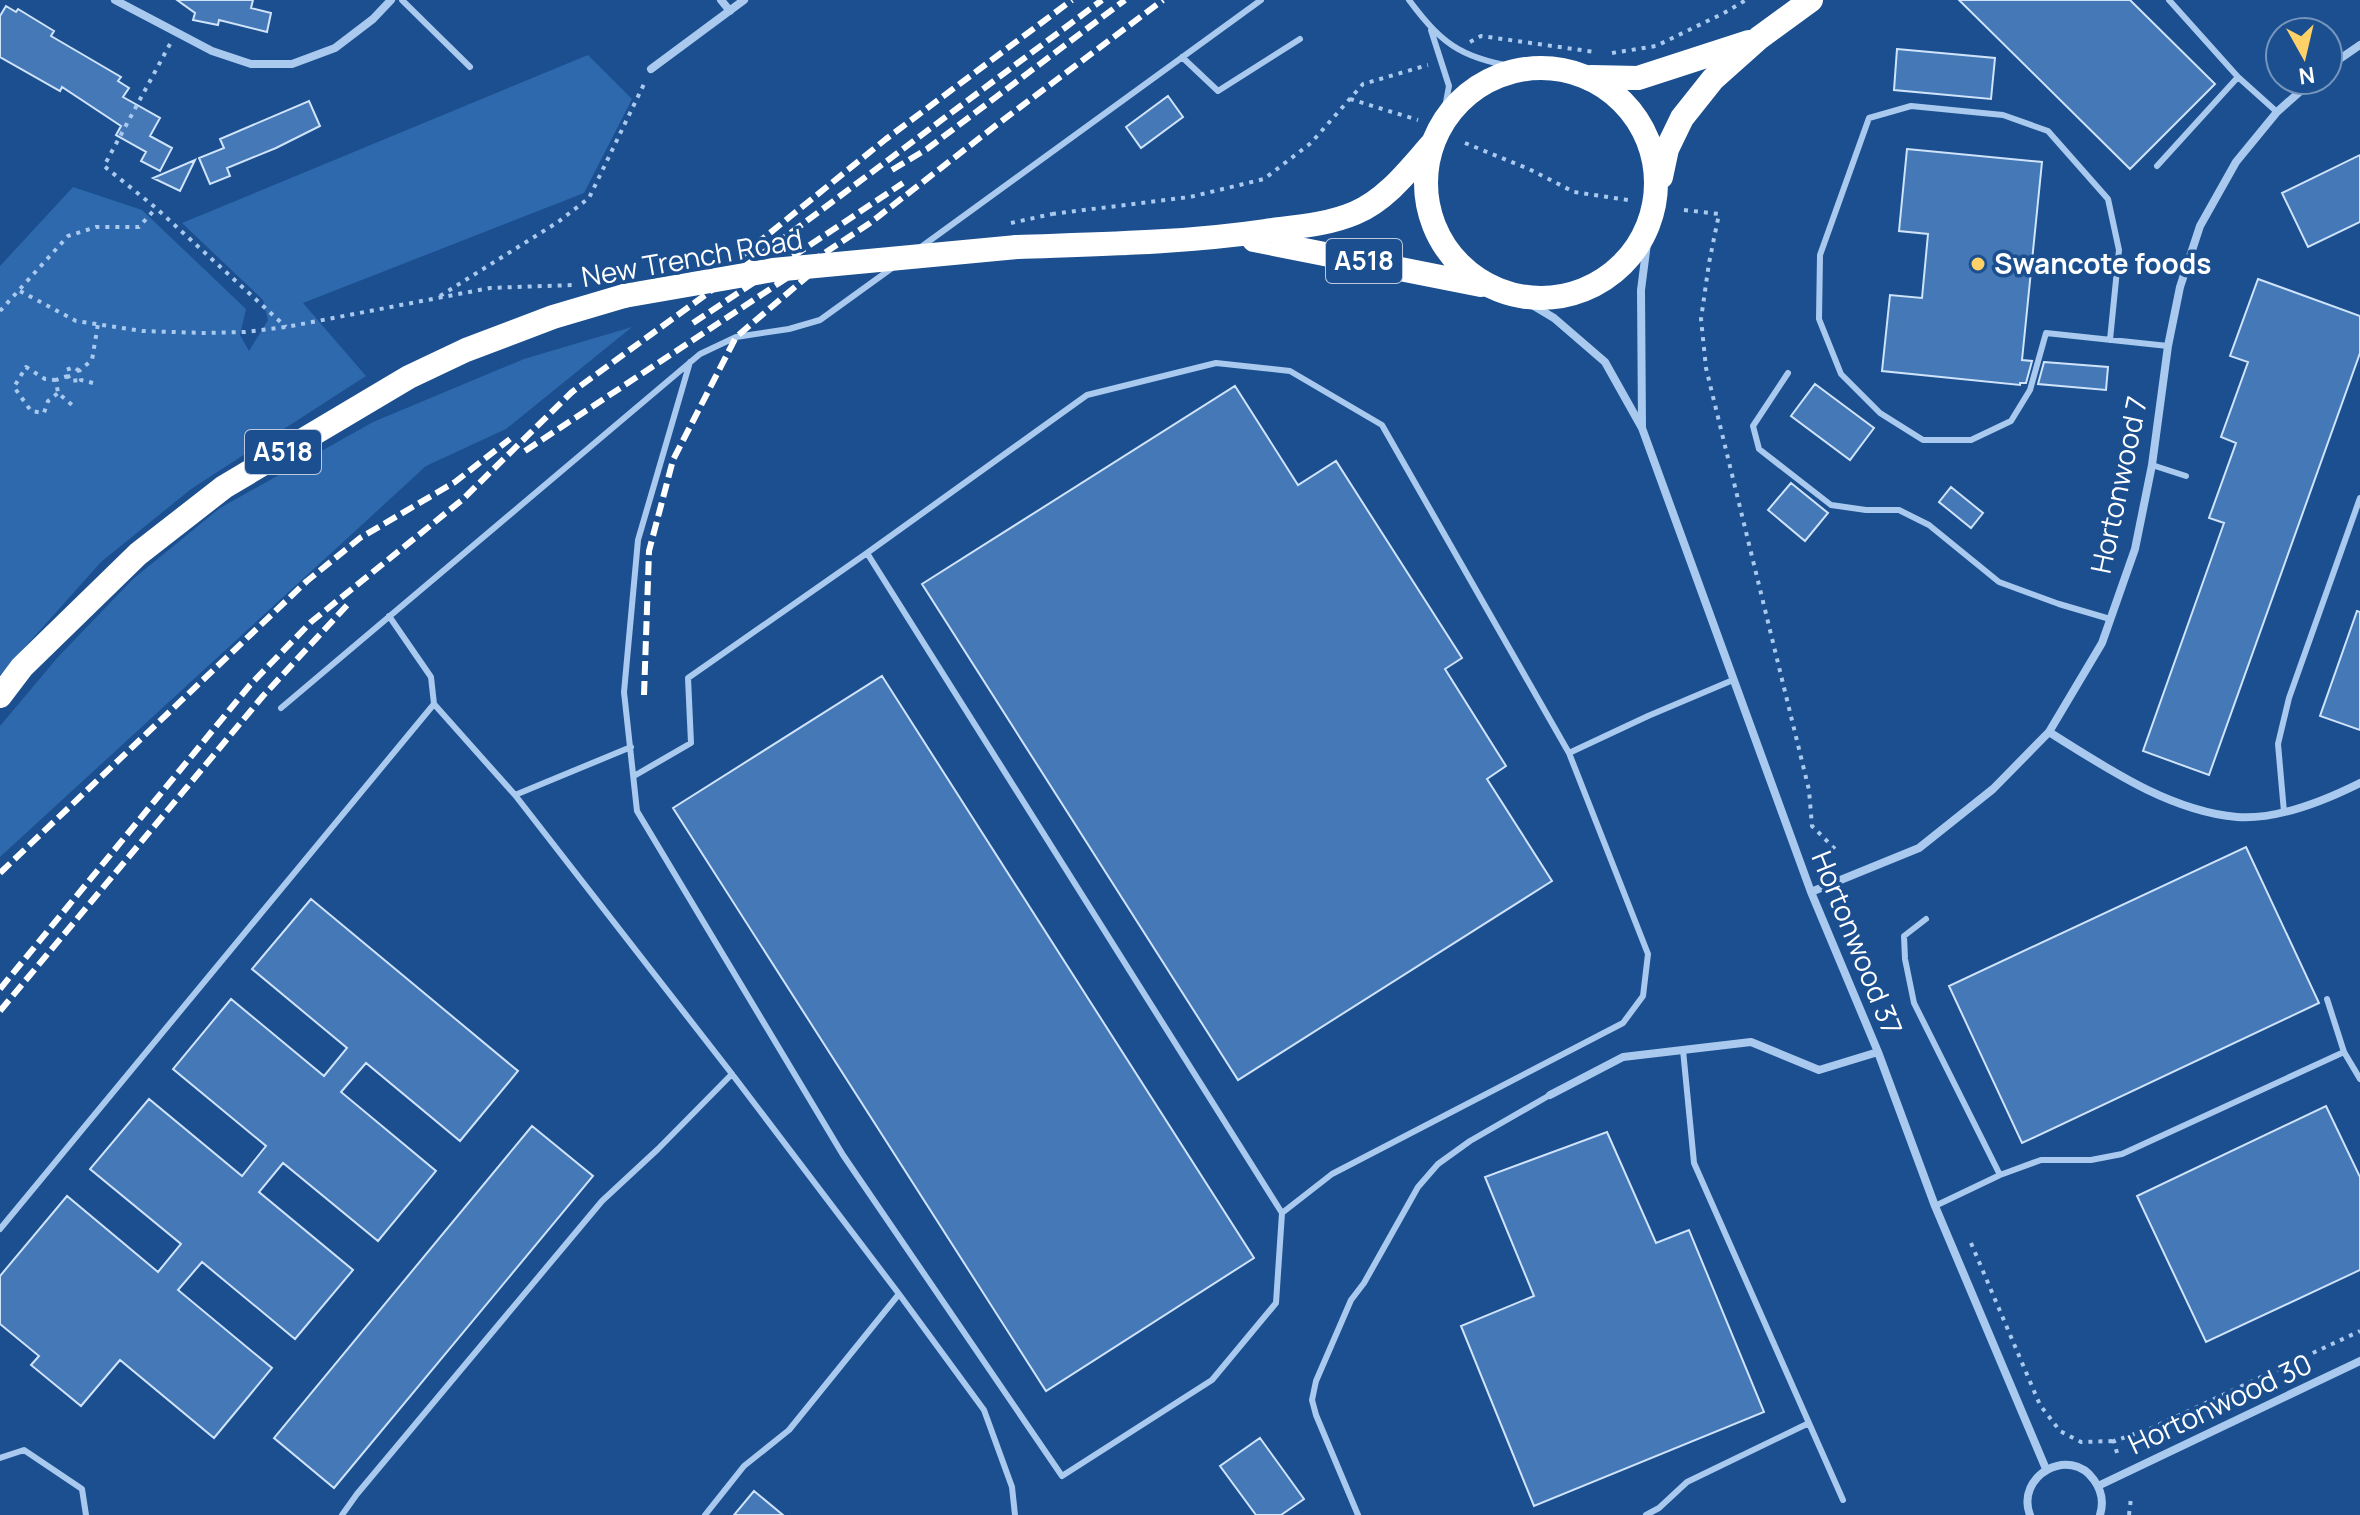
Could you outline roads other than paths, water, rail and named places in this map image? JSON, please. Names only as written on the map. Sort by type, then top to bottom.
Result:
[{"type":"highway","points":[[1759,38],[1638,78],[1586,77],[1552,68],[1525,69],[1480,85],[1431,128],[1426,192],[1431,218],[1450,254],[1473,276],[1506,292],[1552,298],[1579,292],[1604,280],[1626,261],[1638,245],[1652,212],[1667,149],[1682,118],[1713,79],[1759,38],[1811,0]]},
{"type":"highway","points":[[1586,77],[1611,91],[1630,109],[1643,130],[1656,169],[1652,212]]},
{"type":"highway","name":"New Trench Road","points":[[0,696],[22,667],[138,554],[224,487],[409,377],[466,350],[553,317],[624,296],[773,270],[1017,247],[1232,236],[1315,225],[1355,213],[1379,199],[1431,128]]},
{"type":"highway","name":"New Trench Road","points":[[1232,236],[1506,292]]},
{"type":"street","points":[[115,0],[212,51],[251,64],[292,64],[335,48],[373,19],[391,0]]},
{"type":"street","points":[[721,0],[730,11]]},
{"type":"street","points":[[651,69],[744,0]]},
{"type":"street","name":"Hortonwood 7","points":[[1811,892],[1919,848],[1993,789],[2049,732],[2102,643],[2135,549],[2152,465],[2168,346],[2180,287],[2200,226],[2236,162],[2277,112],[2295,96]]},
{"type":"street","name":"Hortonwood 37","points":[[1642,428],[1641,290],[1652,212]]},
{"type":"street","name":"Hortonwood 37","points":[[1506,292],[1554,318],[1605,362],[1642,428],[1811,892],[1878,1052],[1935,1206],[2046,1469]]},
{"type":"street","points":[[2049,732],[2129,782],[2194,808],[2238,817],[2284,812],[2331,797],[2360,783]]},
{"type":"street","points":[[1550,1095],[1623,1057],[1751,1042],[1819,1070],[1878,1052]]},
{"type":"street","name":"Hortonwood 30","points":[[2098,1486],[2360,1361]]},
{"type":"street","points":[[2018,1515],[2029,1513],[2027,1498],[2037,1476],[2058,1465],[2078,1467],[2090,1473],[2102,1493],[2100,1515]]},
{"type":"lane","points":[[402,0],[470,67]]},
{"type":"lane","points":[[281,708],[700,354],[736,337],[789,329],[820,320],[1261,0]]},
{"type":"lane","points":[[1409,0],[1430,28],[1457,49],[1486,61],[1525,69]]},
{"type":"lane","points":[[2169,0],[2238,77],[2277,112]]},
{"type":"lane","points":[[1430,28],[1449,86],[1431,128]]},
{"type":"lane","points":[[1182,57],[1218,91],[1300,39]]},
{"type":"lane","points":[[2157,166],[2238,77]]},
{"type":"lane","points":[[2110,340],[2119,250],[2108,199],[2048,131],[2003,115],[1911,106],[1869,118],[1820,255],[1819,319],[1841,374],[1880,413],[1923,440],[1971,440],[2011,421],[2030,390],[2046,333],[2110,340],[2168,346]]},
{"type":"lane","points":[[690,362],[638,540],[624,692],[637,811],[843,1155],[1062,1476],[1212,1380],[1276,1303],[1282,1213],[867,553]]},
{"type":"lane","points":[[634,776],[691,743],[688,678],[1087,395],[1216,363],[1290,371],[1382,425],[1569,753],[1648,954],[1643,996],[1623,1023],[1332,1174],[1282,1213]]},
{"type":"lane","points":[[1788,373],[1753,426],[1759,449],[1831,505],[1866,510],[1899,510],[1929,525],[1999,582],[2110,619]]},
{"type":"lane","points":[[2152,465],[2186,476]]},
{"type":"lane","points":[[2284,812],[2278,744],[2289,698],[2360,498]]},
{"type":"lane","points":[[389,616],[431,677],[434,704],[515,795],[732,1074],[984,1410],[1012,1487],[1015,1515]]},
{"type":"lane","points":[[1569,753],[1733,680]]},
{"type":"lane","points":[[0,1229],[434,704]]},
{"type":"lane","points":[[515,795],[631,747]]},
{"type":"lane","points":[[1926,919],[1904,936],[1905,959],[1914,1003],[2000,1175]]},
{"type":"lane","points":[[2327,999],[2344,1052],[2360,1079]]},
{"type":"lane","points":[[1683,1050],[1694,1163],[1843,1500]]},
{"type":"lane","points":[[1935,1206],[2000,1175],[2041,1160],[2091,1160],[2122,1154],[2344,1052]]},
{"type":"lane","points":[[342,1515],[602,1201],[732,1074]]},
{"type":"lane","points":[[1358,1515],[1312,1400],[1316,1381],[1351,1300],[1364,1283],[1418,1187],[1438,1164],[1470,1141],[1550,1095]]},
{"type":"lane","points":[[705,1515],[744,1466],[789,1430],[899,1294]]},
{"type":"lane","points":[[1646,1515],[1659,1508],[1687,1482],[1809,1423]]},
{"type":"lane","points":[[0,1458],[24,1450],[82,1489],[86,1515]]},
{"type":"railway","points":[[739,258],[886,139],[1072,0]]},
{"type":"railway","points":[[0,989],[250,685],[311,622],[462,500],[572,392],[1102,0]]},
{"type":"railway","points":[[892,170],[927,149],[1125,0]]},
{"type":"railway","points":[[525,451],[870,223],[1163,0]]},
{"type":"railway","points":[[693,323],[903,183]]},
{"type":"railway","points":[[644,695],[649,551],[673,460],[736,337],[815,270]]},
{"type":"railway","points":[[0,873],[307,581],[360,538],[455,482],[510,439]]},
{"type":"railway","points":[[0,1011],[263,696],[351,601]]},
{"type":"place","name":"Swancote foods","points":[[1978,264]]}]
